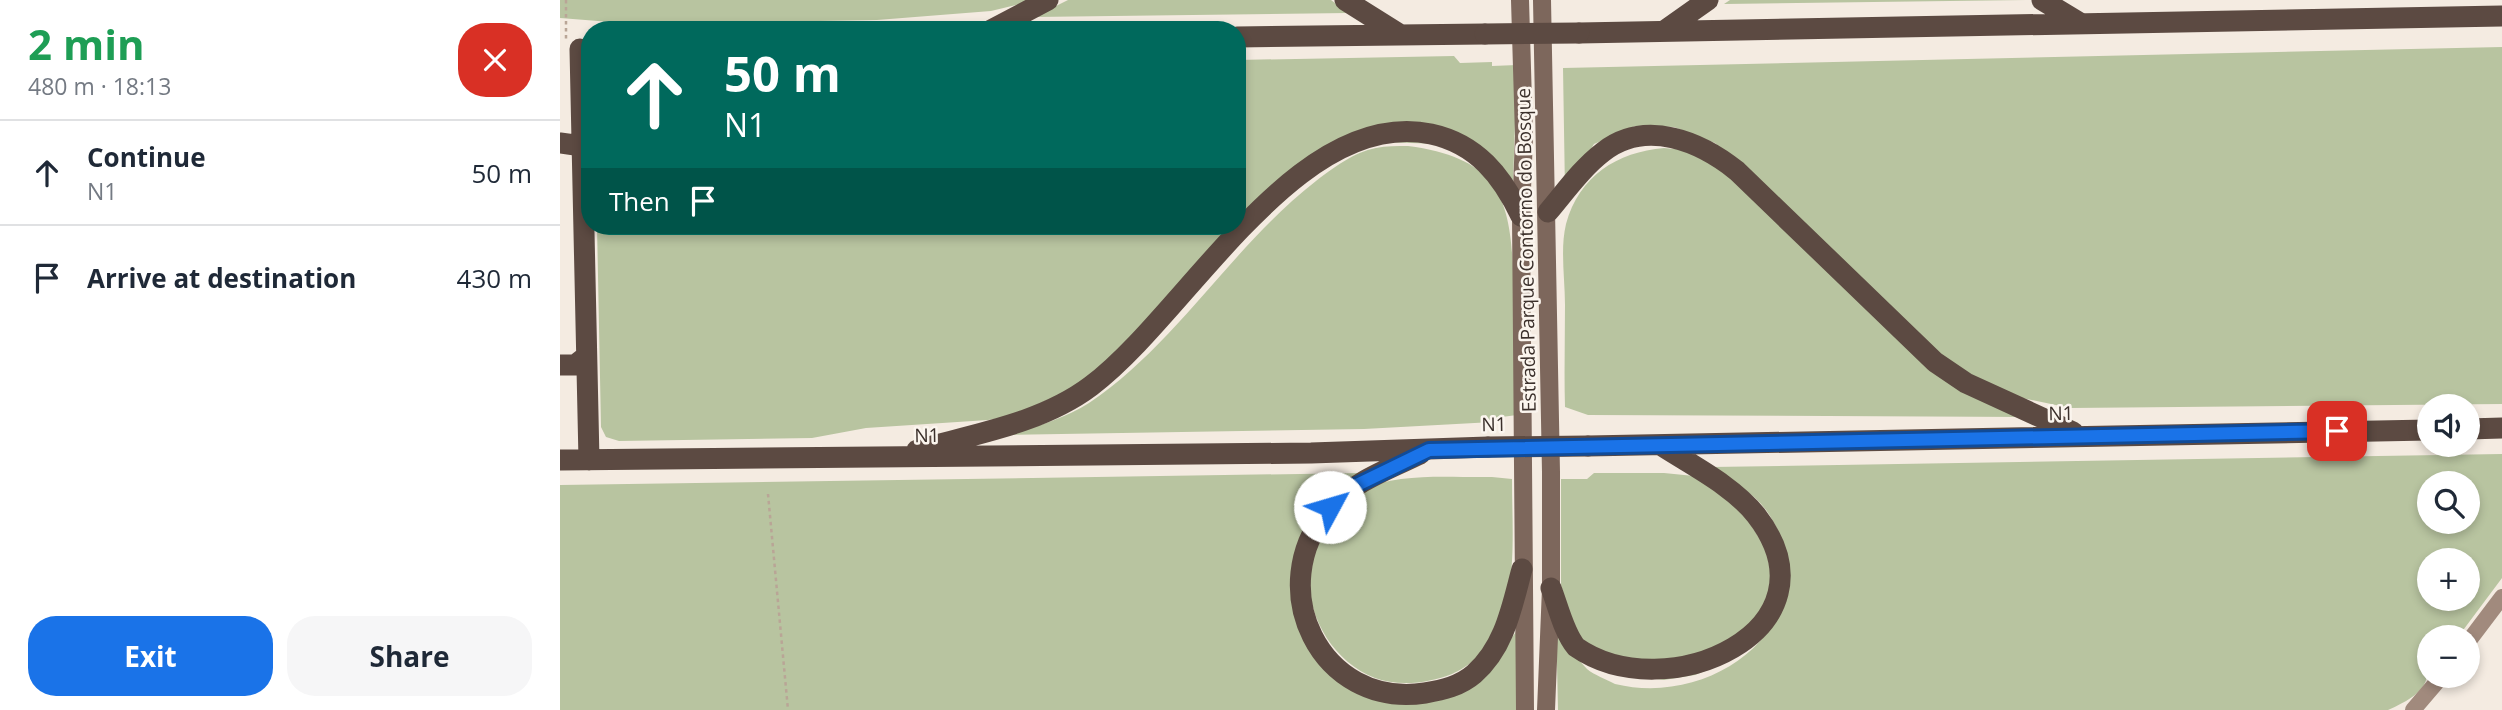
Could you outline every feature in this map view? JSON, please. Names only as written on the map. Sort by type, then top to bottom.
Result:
[{"type":"highway","points":[[1008,21],[1048,0]]},
{"type":"highway","points":[[1345,0],[1398,34]]},
{"type":"highway","points":[[1664,30],[1708,0]]},
{"type":"highway","points":[[2042,0],[2080,23]]},
{"type":"highway","points":[[1246,37],[2502,16]]},
{"type":"highway","points":[[577,49],[581,127]]},
{"type":"highway","points":[[1246,226],[1268,202],[1324,157],[1356,139],[1397,131],[1440,136],[1477,154],[1506,183],[1521,216]]},
{"type":"highway","points":[[1548,212],[1591,162],[1622,141],[1664,136],[1702,146],[1737,171],[1935,362],[1966,383],[2080,435]]},
{"type":"highway","points":[[560,143],[581,146]]},
{"type":"highway","points":[[583,235],[584,358],[589,460]]},
{"type":"highway","points":[[885,458],[1032,417],[1090,387],[1128,354],[1238,235]]},
{"type":"highway","points":[[560,365],[575,365],[584,358]]},
{"type":"highway","points":[[2480,429],[2502,428]]},
{"type":"highway","name":"N1","points":[[560,460],[1429,450],[2417,430]]},
{"type":"highway","points":[[1662,446],[1732,493],[1756,516],[1773,548],[1778,572],[1775,608],[1767,629],[1754,649],[1727,672],[1696,685]]},
{"type":"highway","points":[[1429,450],[1357,485],[1330,507],[1310,536],[1299,582],[1300,602],[1304,621],[1326,657],[1355,681],[1378,692],[1420,694],[1462,683],[1480,667],[1498,643],[1522,569]]},
{"type":"highway","points":[[1551,589],[1575,646],[1600,668],[1621,680],[1662,689]]},
{"type":"main road","name":"Estrada Parque Contorno do Bosque","points":[[1520,0],[1524,136],[1521,216],[1522,569],[1527,648],[1527,710]]},
{"type":"main road","name":"Estrada Parque Contorno do Bosque","points":[[1542,0],[1548,212],[1551,589],[1546,710]]},
{"type":"street","points":[[2480,626],[2502,597]]},
{"type":"street","points":[[2413,710],[2432,688]]},
{"type":"path","points":[[768,494],[788,710]]},
{"type":"green space","points":[[560,0],[1036,0],[991,11],[877,20],[598,21],[560,18]]},
{"type":"green space","points":[[1068,0],[1331,0],[1348,13],[1034,17]]},
{"type":"green space","points":[[1730,0],[2026,0],[1724,4]]},
{"type":"green space","points":[[2502,47],[2502,404],[2480,404],[2480,394],[2417,394],[2417,405],[2070,408],[2003,394],[1954,368],[1715,143],[1674,127],[1635,126],[1594,144],[1565,191],[1563,68]]},
{"type":"green space","points":[[1454,56],[1460,63],[1492,62],[1492,66],[1517,65],[1513,183],[1474,145],[1347,141],[1098,377],[1012,416],[866,428],[812,438],[619,441],[606,437],[601,427],[597,235],[1246,235],[1246,60]]},
{"type":"green space","points":[[1408,146],[1441,153],[1467,163],[1485,176],[1498,193],[1511,239],[1517,415],[1494,418],[1493,422],[1364,429],[1005,435],[1069,414],[1121,379],[1150,353],[1257,235],[1329,171],[1368,150]]},
{"type":"green space","points":[[1664,148],[1685,150],[1727,172],[1940,375],[2027,417],[1588,415],[1565,407],[1563,244],[1572,207],[1580,192],[1602,169],[1631,155]]},
{"type":"green space","points":[[2480,454],[2502,454],[2502,578],[2480,608],[2480,548],[2417,548],[2417,611],[2477,611],[2467,625],[2417,625],[2417,688],[2421,688],[2388,710],[1558,710],[1556,620],[1582,664],[1615,684],[1655,688],[1694,682],[1729,667],[1757,644],[1777,616],[1787,583],[1784,547],[1766,510],[1748,492],[1712,467],[2417,455],[2480,457]]},
{"type":"green space","points":[[1362,473],[1323,502],[1312,514],[1305,528],[1298,557],[1299,620],[1372,694],[1484,677],[1518,629],[1519,710],[560,710],[560,485]]},
{"type":"green space","points":[[1594,473],[1694,476],[1738,504],[1771,557],[1771,591],[1736,654],[1723,664],[1695,675],[1664,680],[1634,676],[1592,651],[1573,630],[1561,585],[1561,479],[1587,479]]},
{"type":"green space","points":[[1425,477],[1512,479],[1513,539],[1507,599],[1492,642],[1471,663],[1458,671],[1424,682],[1384,681],[1354,666],[1336,650],[1322,630],[1313,608],[1309,585],[1310,562],[1317,540],[1331,520],[1357,493],[1376,484]]},
{"type":"route","points":[[1330,507],[1357,485],[1429,450],[2337,431]]}]
